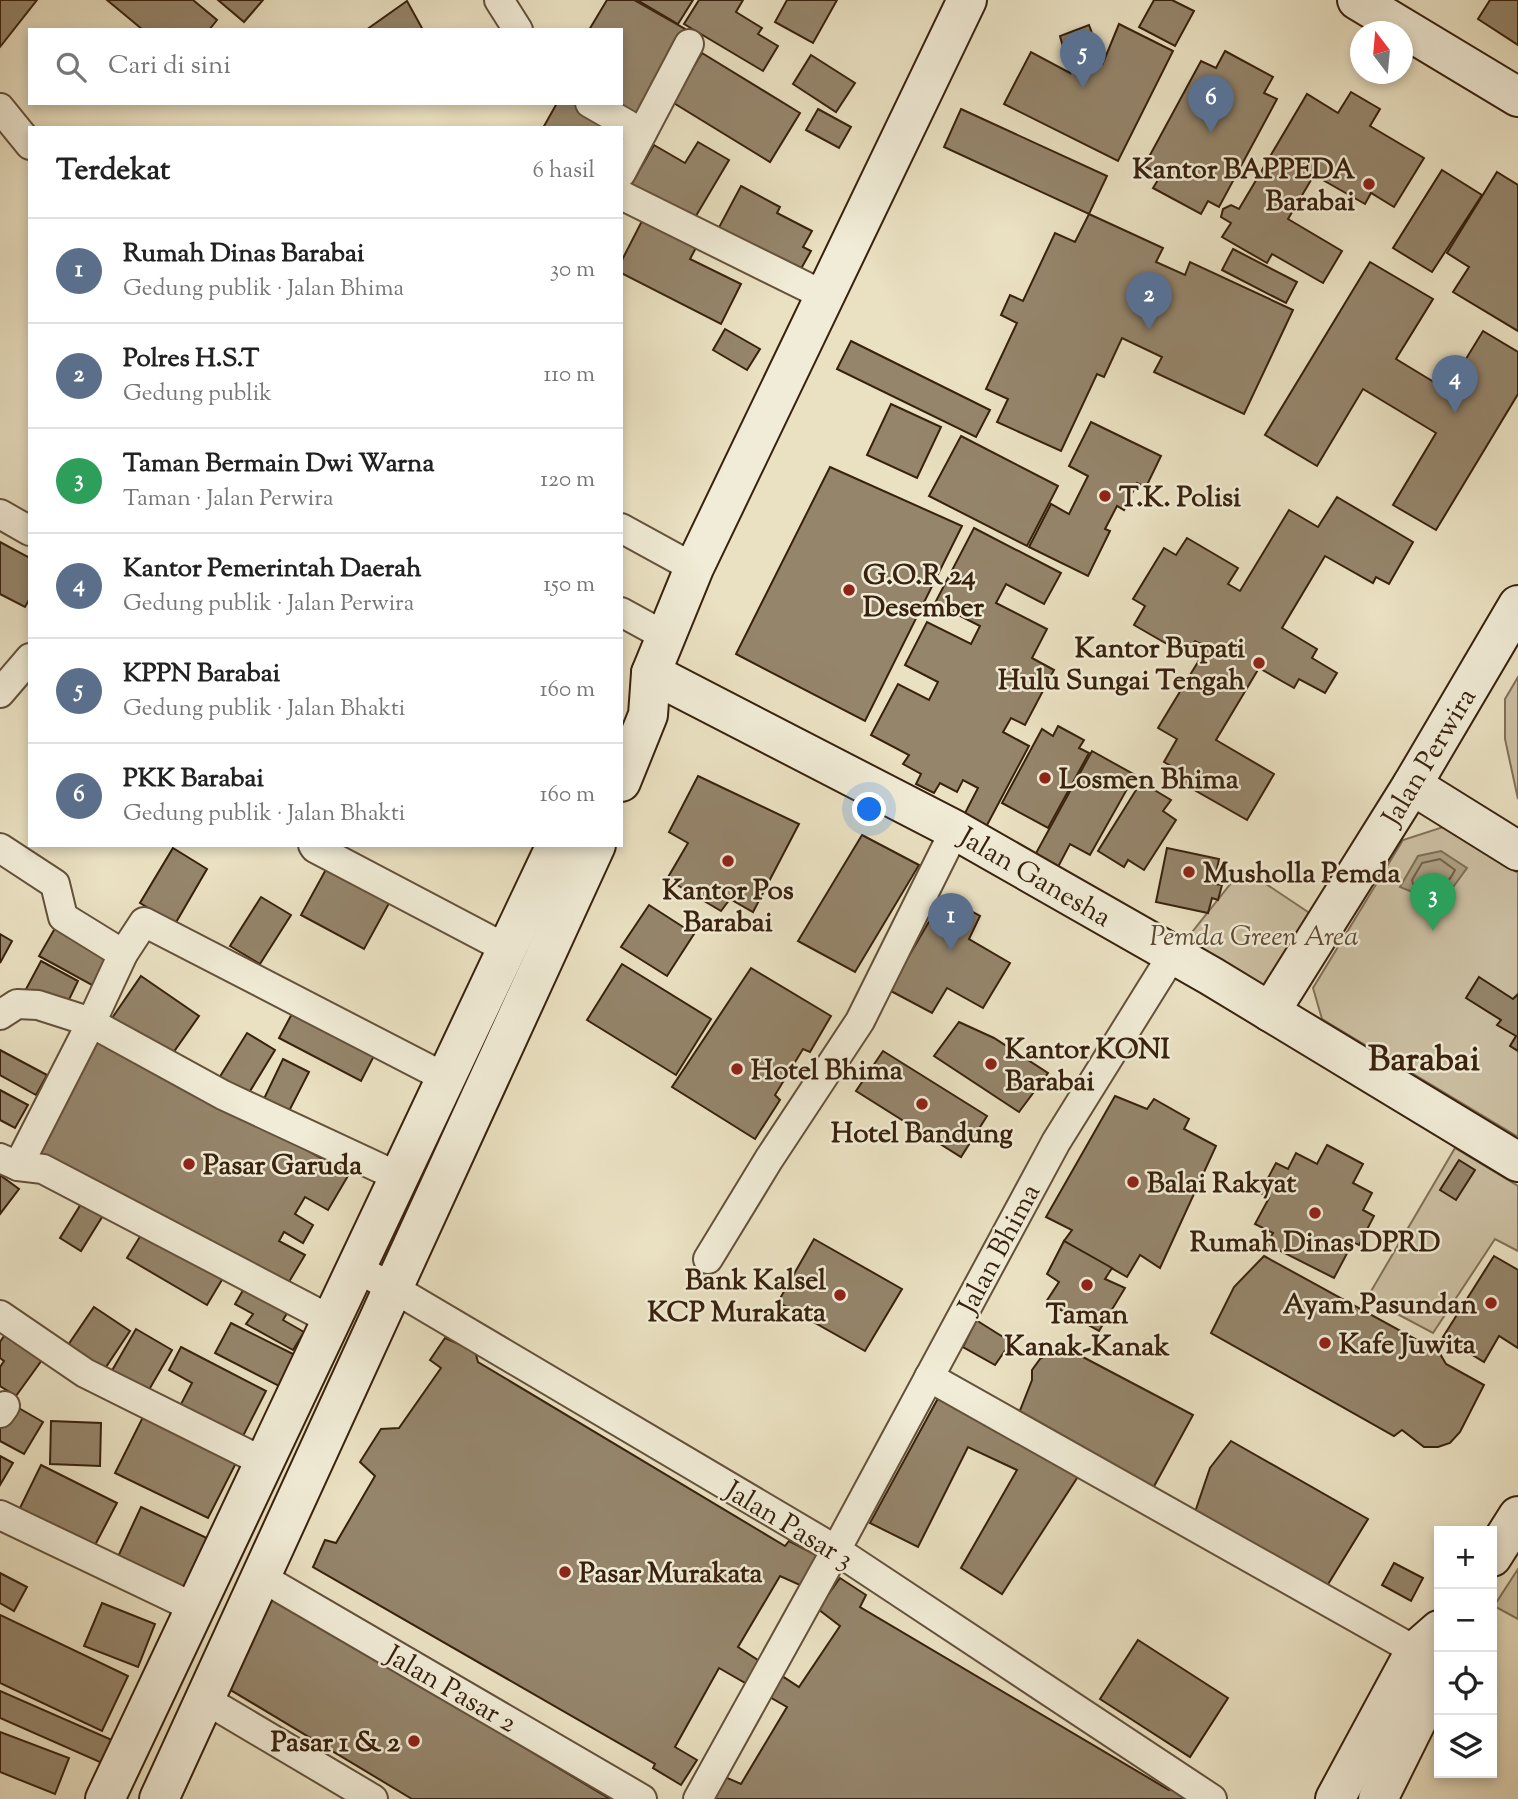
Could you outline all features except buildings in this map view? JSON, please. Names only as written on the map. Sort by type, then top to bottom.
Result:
[{"type":"street","points":[[499,0],[517,28]]},
{"type":"street","points":[[623,777],[648,715],[651,673],[694,568],[967,0]]},
{"type":"street","points":[[1357,0],[1518,97]]},
{"type":"street","points":[[623,169],[689,44]]},
{"type":"street","points":[[593,105],[642,133]]},
{"type":"street","points":[[0,108],[28,143]]},
{"type":"street","points":[[623,196],[824,296]]},
{"type":"street","points":[[0,514],[28,530]]},
{"type":"street","points":[[623,529],[694,568]]},
{"type":"street","name":"Jalan Perwira","points":[[1270,1012],[1412,785],[1518,605]]},
{"type":"street","points":[[623,613],[665,636]]},
{"type":"street","points":[[0,693],[28,660]]},
{"type":"street","points":[[623,701],[651,673]]},
{"type":"street","name":"Jalan Ganesha","points":[[651,673],[955,830],[1212,976],[1518,1162]]},
{"type":"street","points":[[1412,785],[1518,851]]},
{"type":"street","points":[[708,1259],[769,1159],[860,1021],[955,830]]},
{"type":"street","points":[[314,847],[507,949]]},
{"type":"street","points":[[105,1799],[555,847]]},
{"type":"street","points":[[159,1799],[595,847]]},
{"type":"street","points":[[0,848],[55,884],[63,917],[123,954]]},
{"type":"street","points":[[331,1320],[43,1169],[9,1162],[92,1023],[123,954],[144,922],[446,1078]]},
{"type":"street","name":"Jalan Bhima","points":[[698,1799],[1056,1142],[1173,954]]},
{"type":"street","points":[[0,1015],[17,1004],[38,1004],[92,1023],[223,1095],[399,1177]]},
{"type":"street","name":"Jalan Pasar 3","points":[[356,1268],[836,1550],[1212,1799]]},
{"type":"street","points":[[0,1315],[85,1373],[264,1461]]},
{"type":"street","points":[[929,1377],[1433,1655]]},
{"type":"street","points":[[0,1515],[195,1608]]},
{"type":"street","points":[[1497,1549],[1518,1516]]},
{"type":"street","name":"Jalan Pasar 2","points":[[261,1577],[642,1799]]},
{"type":"street","points":[[1335,1799],[1433,1655]]},
{"type":"street","points":[[1378,1799],[1433,1655]]},
{"type":"street","points":[[205,1700],[373,1799]]},
{"type":"green space","points":[[1518,677],[1518,799],[1505,739],[1505,699]]},
{"type":"green space","points":[[1443,827],[1518,873],[1518,1137],[1322,1019],[1313,988],[1403,840]]},
{"type":"green space","name":"Pemda Green Area","points":[[1257,878],[1320,920],[1270,1002],[1181,946],[1232,882]]},
{"type":"green space","points":[[1455,1148],[1518,1186],[1518,1251],[1495,1239],[1433,1333],[1367,1298]]},
{"type":"green space","points":[[1518,1569],[1518,1619],[1497,1608],[1497,1601]]},
{"type":"water","points":[[1441,851],[1467,868],[1451,890],[1427,898],[1400,887],[1418,856]]},
{"type":"place","name":"KPPN Barabai","points":[[1083,88]]},
{"type":"place","name":"PKK Barabai","points":[[1211,133]]},
{"type":"place","name":"Kantor BAPPEDA Barabai","points":[[1369,184]]},
{"type":"place","name":"Polres H.S.T","points":[[1149,330]]},
{"type":"place","name":"Kantor Pemerintah Daerah","points":[[1455,413]]},
{"type":"place","name":"T.K. Polisi","points":[[1105,496]]},
{"type":"place","name":"G.O.R 24 Desember","points":[[849,590]]},
{"type":"place","name":"Kantor Bupati Hulu Sungai Tengah","points":[[1259,663]]},
{"type":"place","name":"Losmen Bhima","points":[[1045,778]]},
{"type":"place","name":"Kantor Pos Barabai","points":[[728,861]]},
{"type":"place","name":"Musholla Pemda","points":[[1189,872]]},
{"type":"place","name":"Taman Bermain Dwi Warna","points":[[1433,931]]},
{"type":"place","name":"Rumah Dinas Barabai","points":[[951,951]]},
{"type":"place","name":"Kantor KONI Barabai","points":[[991,1064]]},
{"type":"place","name":"Hotel Bhima","points":[[737,1069]]},
{"type":"place","name":"Hotel Bandung","points":[[922,1104]]},
{"type":"place","name":"Pasar Garuda","points":[[189,1164]]},
{"type":"place","name":"Balai Rakyat","points":[[1133,1182]]},
{"type":"place","name":"Rumah Dinas DPRD","points":[[1315,1213]]},
{"type":"place","name":"Taman Kanak-Kanak","points":[[1087,1285]]},
{"type":"place","name":"Bank Kalsel KCP Murakata","points":[[840,1295]]},
{"type":"place","name":"Ayam Pasundan","points":[[1491,1303]]},
{"type":"place","name":"Kafe Juwita","points":[[1325,1343]]},
{"type":"place","name":"Pasar Murakata","points":[[565,1572]]},
{"type":"place","name":"Pasar 1 & 2","points":[[414,1741]]},
{"type":"district","name":"Barabai","points":[[1424,1058]]}]
